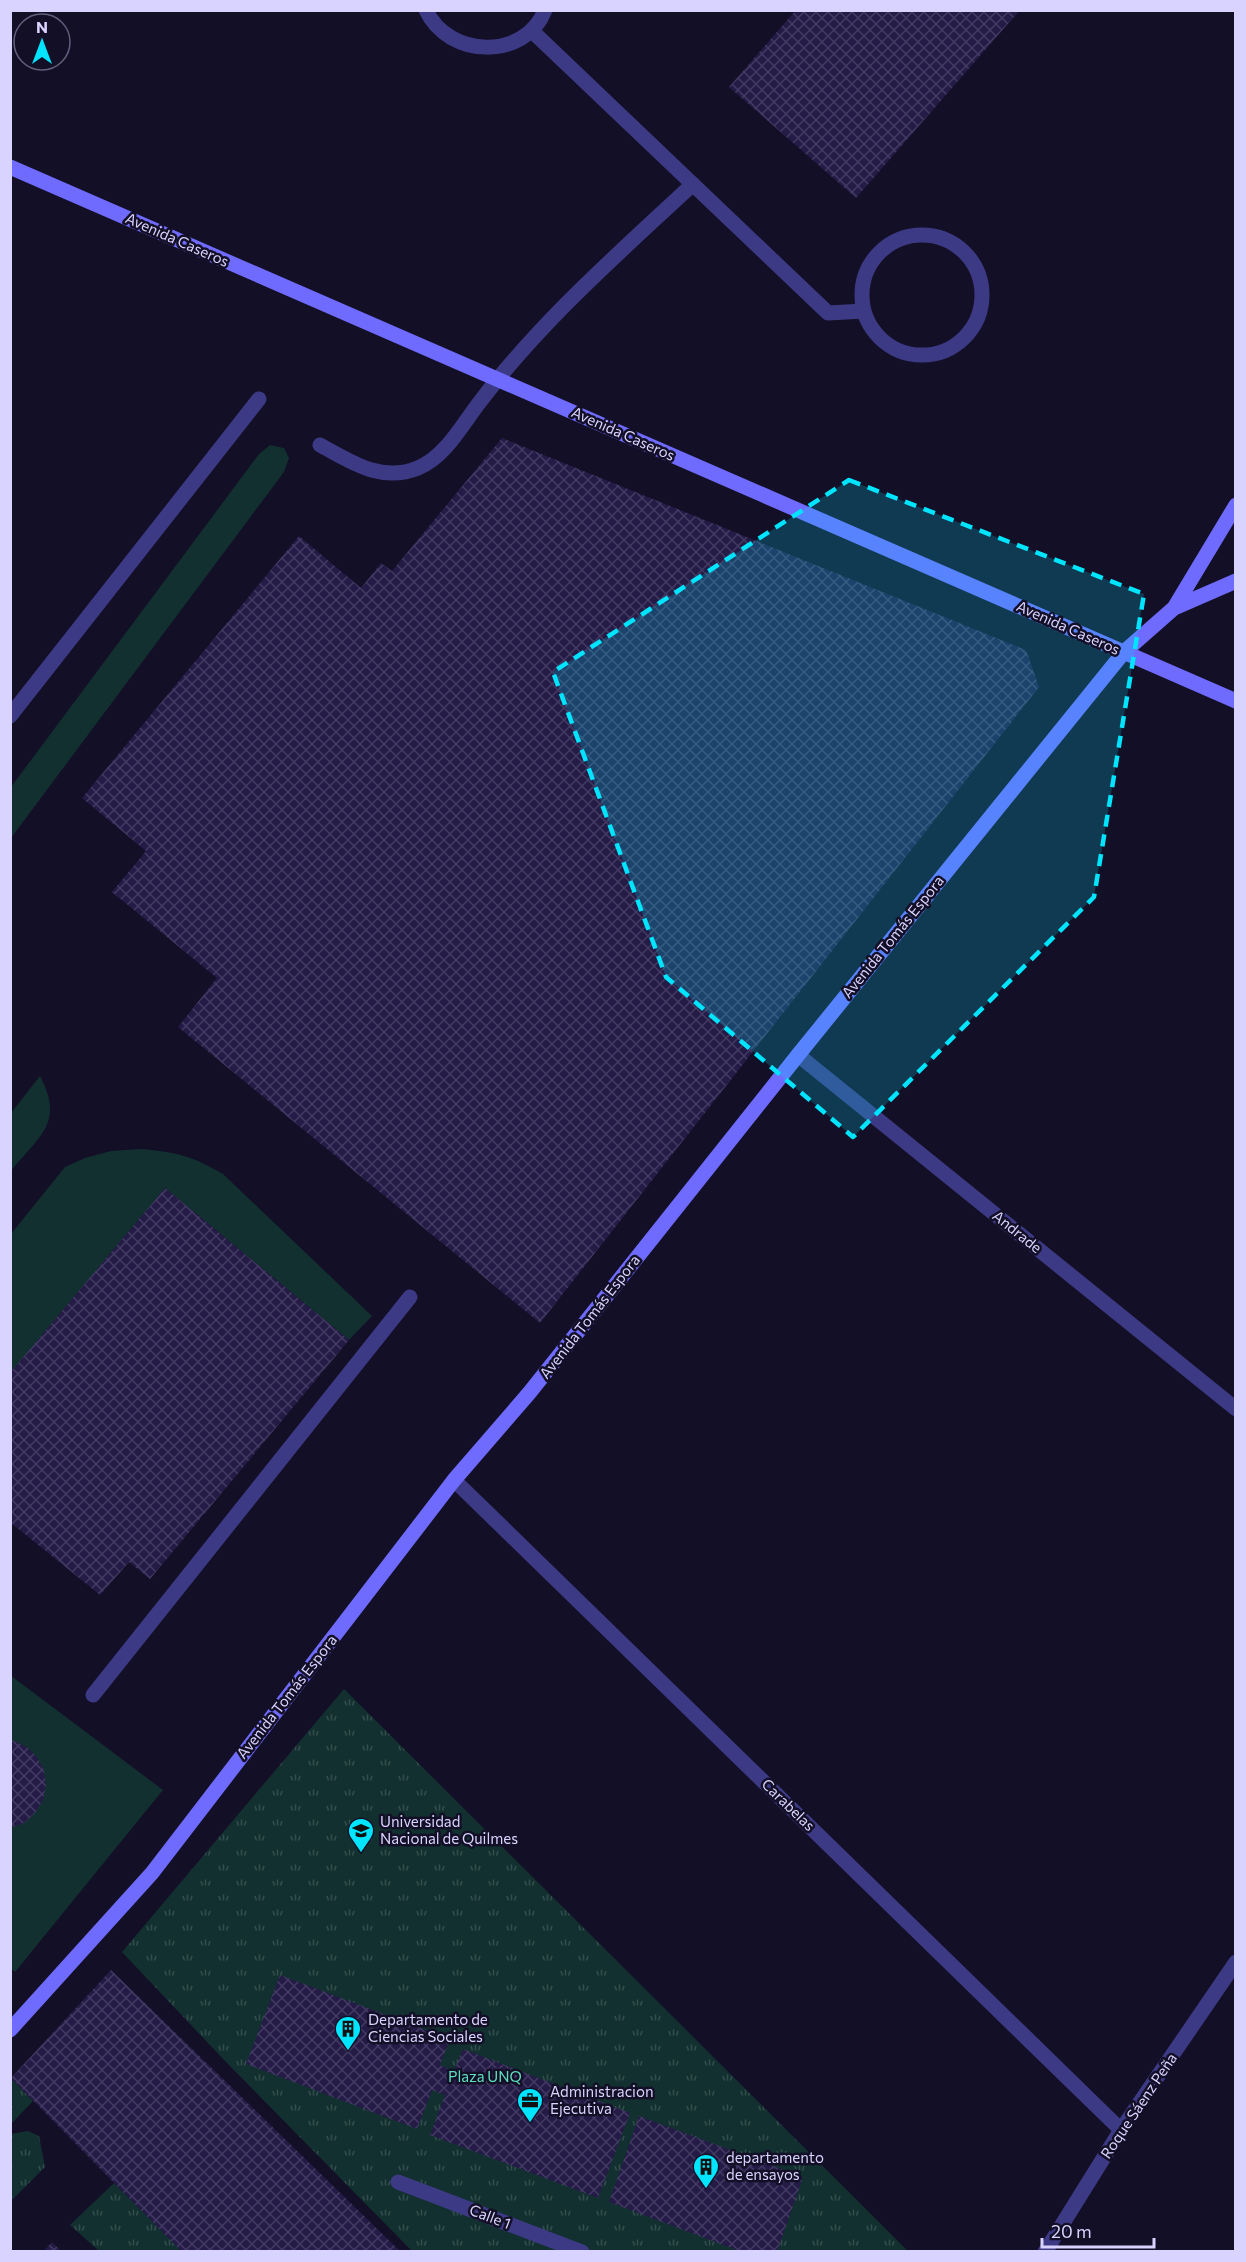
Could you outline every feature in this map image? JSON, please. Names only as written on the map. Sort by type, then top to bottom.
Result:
[{"type":"main road","name":"Avenida Caseros","points":[[10,167],[1236,700]]},
{"type":"main road","name":"Avenida Tomás Espora","points":[[10,2030],[152,1873],[454,1480],[530,1392],[798,1055],[1124,652],[1174,608],[1236,505]]},
{"type":"main road","name":"Avenida Tomás Espora","points":[[1174,608],[1236,581]]},
{"type":"street","points":[[426,10],[430,19],[446,36],[467,46],[490,49],[512,43],[532,31],[545,10]]},
{"type":"street","points":[[532,31],[828,313],[864,311]]},
{"type":"street","points":[[320,445],[360,467],[377,473],[396,474],[417,469],[435,459],[497,379],[560,308],[693,184]]},
{"type":"street","points":[[910,236],[930,236],[949,241],[965,253],[976,269],[982,288],[981,308],[974,326],[961,341],[953,346],[944,351],[924,355],[905,352],[887,343],[873,329],[864,311],[862,291],[872,264],[877,256],[892,243],[910,236]]},
{"type":"street","points":[[10,716],[259,399]]},
{"type":"street","name":"Andrade","points":[[798,1055],[1236,1409]]},
{"type":"street","points":[[93,1695],[411,1297]]},
{"type":"street","name":"Carabelas","points":[[454,1480],[1121,2130]]},
{"type":"street","name":"Roque Sáenz Peña","points":[[1045,2252],[1121,2130],[1236,1962]]},
{"type":"street","name":"Calle 1","points":[[398,2182],[582,2252]]},
{"type":"highlighted area","points":[[849,480],[1144,594],[1094,897],[853,1137],[666,977],[553,672]]},
{"type":"green space","points":[[270,445],[284,448],[289,458],[284,472],[11,838],[11,787],[259,454]]},
{"type":"green space","points":[[40,1076],[47,1092],[50,1106],[49,1117],[39,1138],[11,1171],[11,1113]]},
{"type":"green space","points":[[141,1149],[184,1156],[223,1174],[372,1316],[349,1340],[165,1188],[11,1373],[11,1234],[65,1167],[85,1158],[111,1151]]},
{"type":"green space","points":[[10,1675],[163,1790],[15,1972],[10,1968]]},
{"type":"green space","name":"Plaza UNQ","points":[[344,1689],[908,2251],[412,2251],[226,2062],[122,1952]]},
{"type":"green space","points":[[10,2079],[33,2101],[11,2124]]},
{"type":"green space","points":[[28,2131],[39,2136],[45,2167],[11,2201],[11,2134]]},
{"type":"green space","points":[[114,2183],[182,2251],[99,2251],[70,2225]]},
{"type":"building","points":[[796,10],[1020,10],[856,198],[729,87]]},
{"type":"building","points":[[502,438],[1026,650],[1039,687],[540,1323],[178,1027],[217,978],[112,892],[146,851],[82,798],[299,536],[361,588],[381,563],[392,571]]},
{"type":"building","points":[[165,1188],[349,1340],[150,1579],[129,1562],[100,1595],[10,1522],[10,1373]]},
{"type":"building","points":[[10,1739],[27,1747],[37,1757],[44,1770],[46,1785],[43,1800],[35,1813],[24,1823],[10,1828]]},
{"type":"building","points":[[111,1970],[401,2252],[182,2252],[11,2078]]},
{"type":"building","points":[[280,1975],[450,2039],[440,2065],[454,2071],[463,2049],[630,2113],[598,2198],[430,2135],[445,2095],[432,2090],[417,2129],[246,2064]]},
{"type":"building","name":"departamento de ensayos","points":[[639,2116],[803,2177],[777,2252],[742,2252],[609,2202]]},
{"type":"building","points":[[52,2242],[62,2252],[43,2252]]},
{"type":"place","name":"Universidad Nacional de Quilmes","points":[[361,1854]]},
{"type":"place","name":"Departamento de Ciencias Sociales","points":[[348,2052]]},
{"type":"place","name":"Administracion Ejecutiva","points":[[530,2124]]},
{"type":"place","name":"departamento de ensayos","points":[[706,2190]]}]
